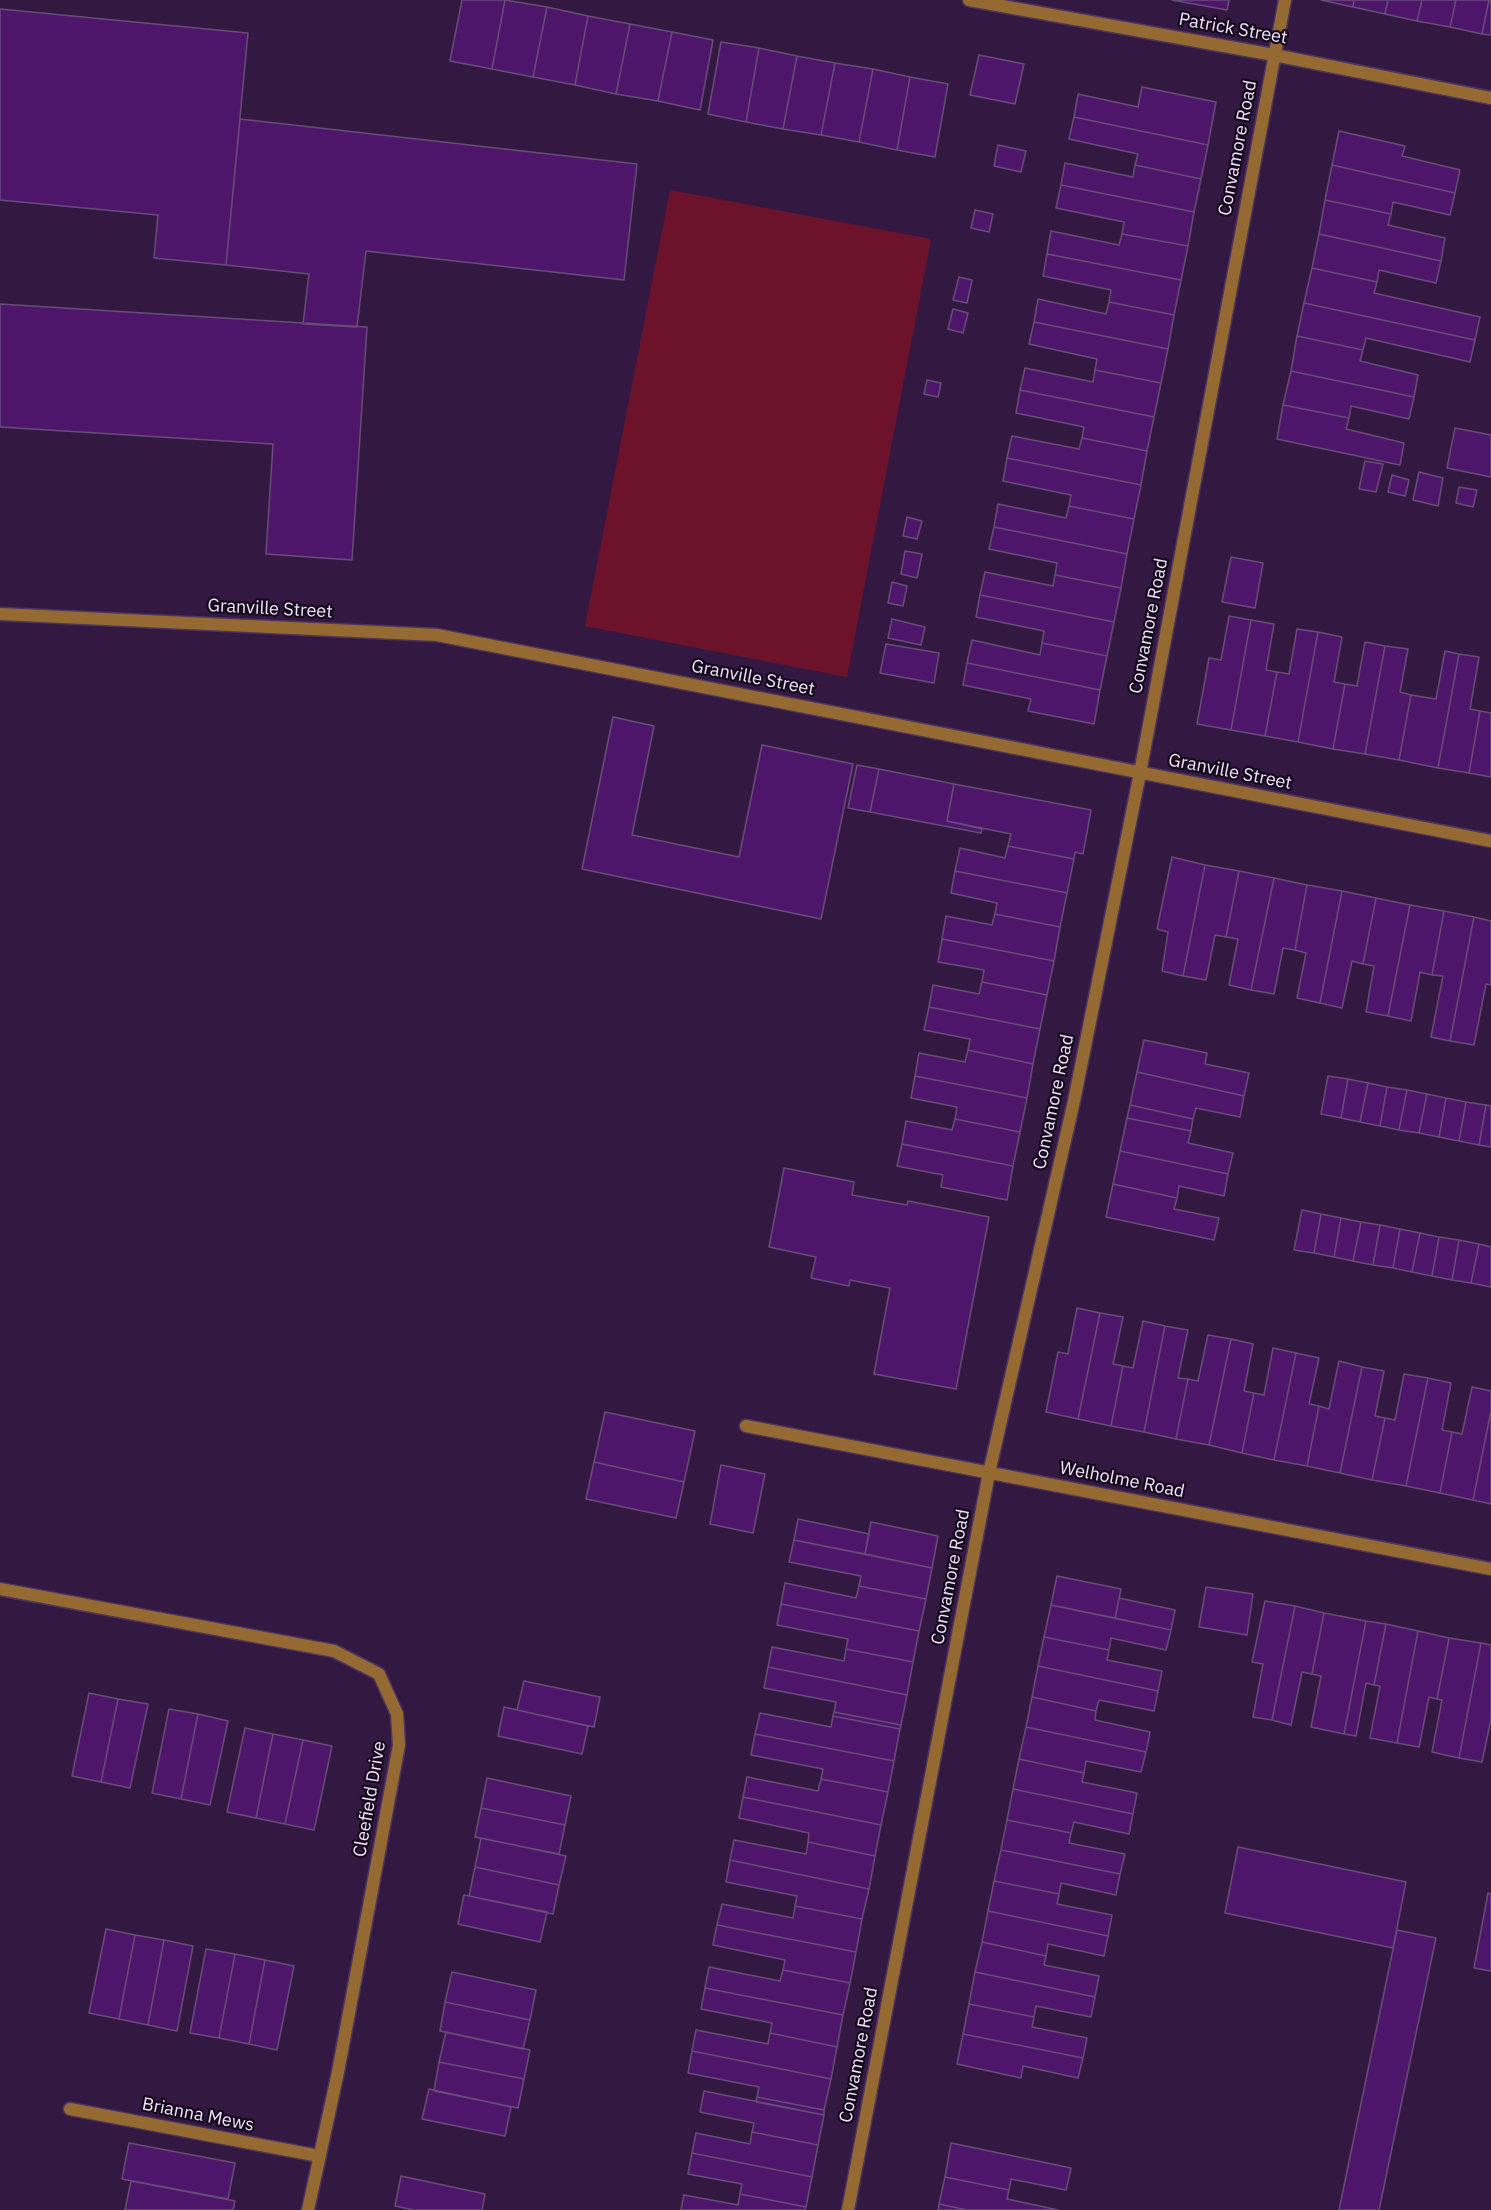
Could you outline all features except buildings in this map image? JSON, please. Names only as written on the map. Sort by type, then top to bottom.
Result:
[{"type":"street","name":"Patrick Street","points":[[969,0],[1274,55],[1491,98]]},
{"type":"street","name":"Convamore Road","points":[[848,2210],[989,1473],[1074,1101],[1140,773],[1285,0]]},
{"type":"street","name":"Granville Street","points":[[0,614],[437,635],[1491,841]]},
{"type":"street","name":"Welholme Road","points":[[746,1426],[1491,1569]]},
{"type":"street","name":"Cleefield Drive","points":[[0,1589],[334,1651],[380,1674],[398,1714],[399,1745],[338,2072],[308,2210]]},
{"type":"street","name":"Brianna Mews","points":[[70,2109],[319,2156]]},
{"type":"shaded area","points":[[670,190],[931,239],[847,677],[585,626]]}]
